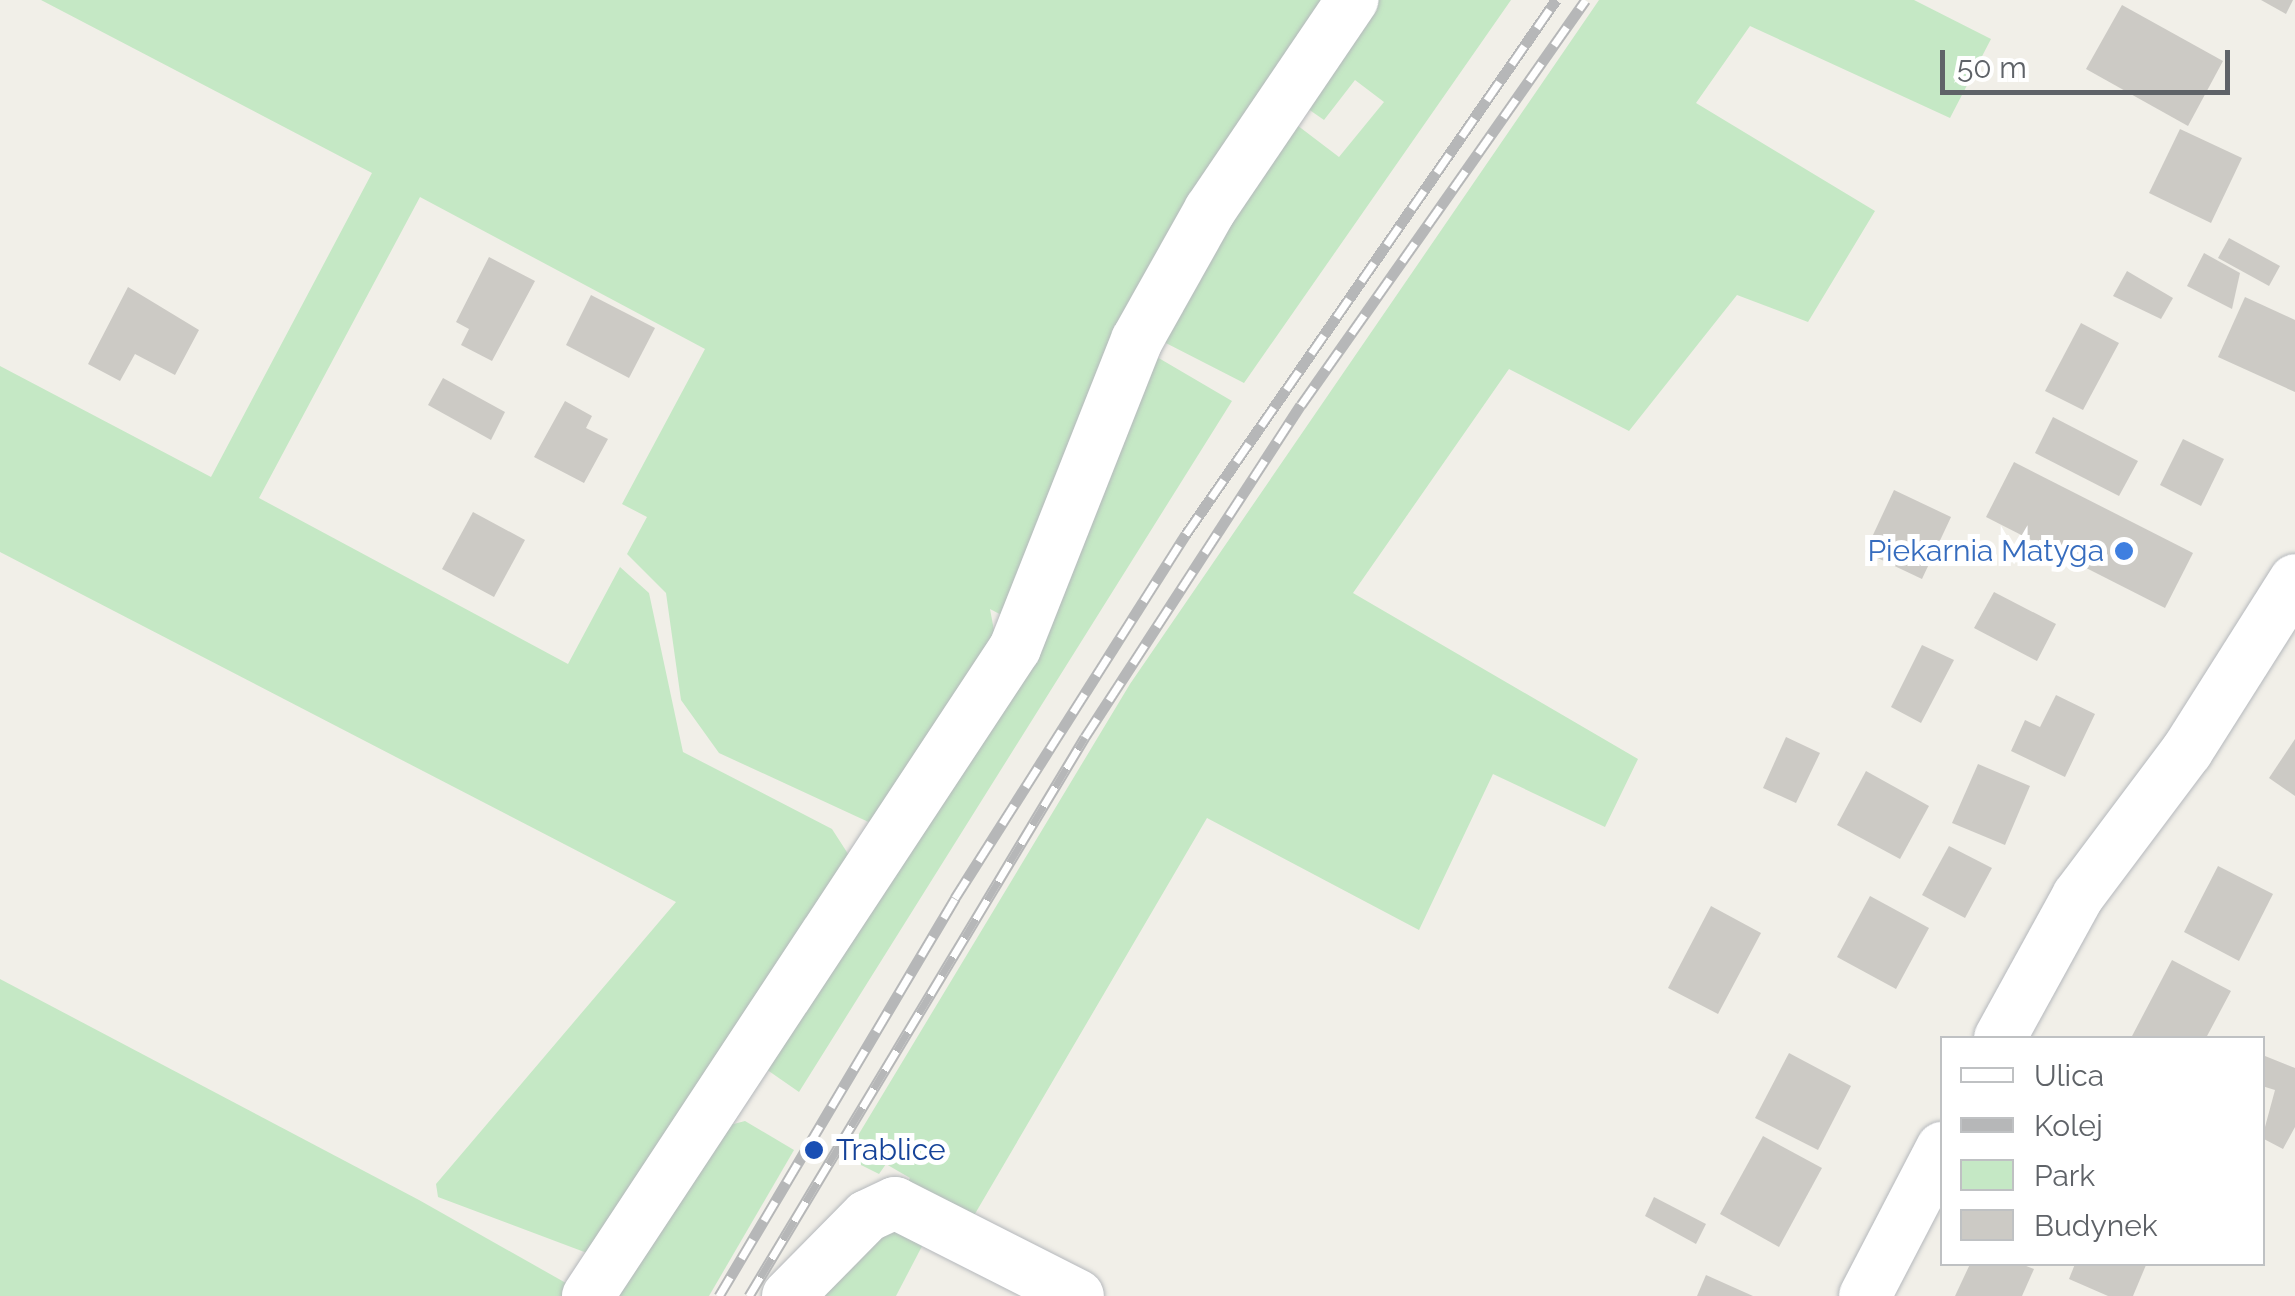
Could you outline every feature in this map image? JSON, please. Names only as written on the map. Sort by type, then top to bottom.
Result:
[{"type":"street","points":[[588,1296],[1015,648],[1137,340],[1210,210],[1352,0]]},
{"type":"street","points":[[2001,1036],[2078,896],[2187,752],[2295,580]]},
{"type":"street","points":[[1865,1296],[1940,1152]]},
{"type":"street","points":[[788,1296],[867,1216],[896,1203],[1078,1296]]},
{"type":"green space","points":[[41,0],[1327,0],[1013,621],[990,609],[996,641],[875,825],[719,753],[681,700],[666,593],[627,554],[647,517],[622,504],[705,349],[420,197],[259,498],[568,664],[620,567],[649,593],[683,752],[832,829],[852,860],[595,1256],[438,1197],[436,1184],[676,902],[0,552],[0,366],[211,477],[372,173]]},
{"type":"green space","points":[[1375,0],[1511,0],[1244,383],[1160,340],[1289,119],[1339,157],[1384,102],[1355,80],[1324,120],[1301,104]]},
{"type":"green space","points":[[1599,0],[1914,0],[1991,39],[1950,118],[1750,26],[1696,103],[1875,211],[1808,322],[1737,295],[1629,431],[1509,369],[1353,593],[1638,759],[1605,827],[1493,774],[1419,930],[1207,818],[969,1224],[904,1188],[910,1178],[886,1164],[879,1174],[845,1157],[1130,684]]},
{"type":"green space","points":[[1145,350],[1232,401],[799,1092],[763,1067],[910,838]]},
{"type":"green space","points":[[0,979],[419,1200],[573,1287],[566,1296],[0,1296]]},
{"type":"green space","points":[[745,1121],[794,1150],[709,1296],[601,1296],[730,1125]]},
{"type":"green space","points":[[895,1217],[931,1229],[896,1296],[803,1296]]},
{"type":"building","points":[[2261,0],[2293,0],[2286,14]]},
{"type":"building","points":[[2122,5],[2223,61],[2188,126],[2086,69]]},
{"type":"building","points":[[2180,129],[2242,158],[2211,223],[2149,193]]},
{"type":"building","points":[[2229,238],[2280,266],[2269,286],[2218,258]]},
{"type":"building","points":[[2204,253],[2240,273],[2232,309],[2187,286]]},
{"type":"building","points":[[489,257],[535,281],[492,361],[461,345],[469,329],[456,322]]},
{"type":"building","points":[[2127,271],[2173,298],[2161,319],[2113,296]]},
{"type":"building","points":[[128,287],[199,330],[175,375],[135,354],[120,381],[88,364]]},
{"type":"building","points":[[591,295],[655,328],[629,378],[566,345]]},
{"type":"building","points":[[2245,297],[2295,320],[2295,392],[2218,357]]},
{"type":"building","points":[[2081,323],[2119,343],[2083,410],[2045,391]]},
{"type":"building","points":[[443,378],[505,412],[491,440],[428,405]]},
{"type":"building","points":[[565,401],[592,416],[586,428],[608,439],[584,483],[534,457]]},
{"type":"building","points":[[2053,417],[2138,461],[2119,496],[2035,453]]},
{"type":"building","points":[[2183,439],[2224,459],[2201,506],[2160,485]]},
{"type":"building","points":[[2014,462],[2193,553],[2165,608],[1986,517]]},
{"type":"building","points":[[1894,490],[1951,517],[1922,579],[1865,552]]},
{"type":"building","points":[[473,512],[525,540],[494,597],[442,569]]},
{"type":"building","points":[[1994,592],[2056,624],[2037,661],[1974,628]]},
{"type":"building","points":[[1922,645],[1954,660],[1921,723],[1891,707]]},
{"type":"building","points":[[2056,695],[2095,714],[2065,777],[2011,751],[2025,720],[2040,727]]},
{"type":"building","points":[[1786,737],[1820,753],[1796,803],[1763,788]]},
{"type":"building","points":[[2295,739],[2295,796],[2269,778]]},
{"type":"building","points":[[1978,764],[2030,786],[2005,845],[1952,823]]},
{"type":"building","points":[[1866,771],[1929,806],[1900,859],[1837,825]]},
{"type":"building","points":[[1949,846],[1992,868],[1965,918],[1922,895]]},
{"type":"building","points":[[2218,866],[2273,894],[2239,961],[2184,932]]},
{"type":"building","points":[[1870,896],[1929,928],[1896,989],[1837,957]]},
{"type":"building","points":[[1711,906],[1761,933],[1718,1014],[1668,988]]},
{"type":"building","points":[[2172,960],[2231,991],[2207,1036],[2132,1036]]},
{"type":"building","points":[[1789,1053],[1851,1086],[1818,1150],[1755,1118]]},
{"type":"building","points":[[2265,1056],[2295,1068],[2295,1127],[2283,1149],[2265,1140],[2275,1090],[2265,1087]]},
{"type":"building","points":[[1763,1136],[1822,1168],[1779,1247],[1720,1214]]},
{"type":"building","points":[[1654,1197],[1706,1224],[1696,1244],[1645,1216]]},
{"type":"building","points":[[1969,1266],[2034,1269],[2022,1296],[1955,1296]]},
{"type":"building","points":[[2074,1266],[2146,1266],[2133,1296],[2108,1296],[2069,1279]]},
{"type":"building","points":[[1706,1275],[1753,1296],[1697,1296]]},
{"type":"railway","points":[[719,1296],[955,898],[1186,534],[1556,0]]},
{"type":"railway","points":[[749,1296],[1085,737],[1301,405],[1586,0]]},
{"type":"place","name":"Piekarnia Matyga","points":[[2124,551]]},
{"type":"place","name":"Trablice","points":[[814,1150]]}]
